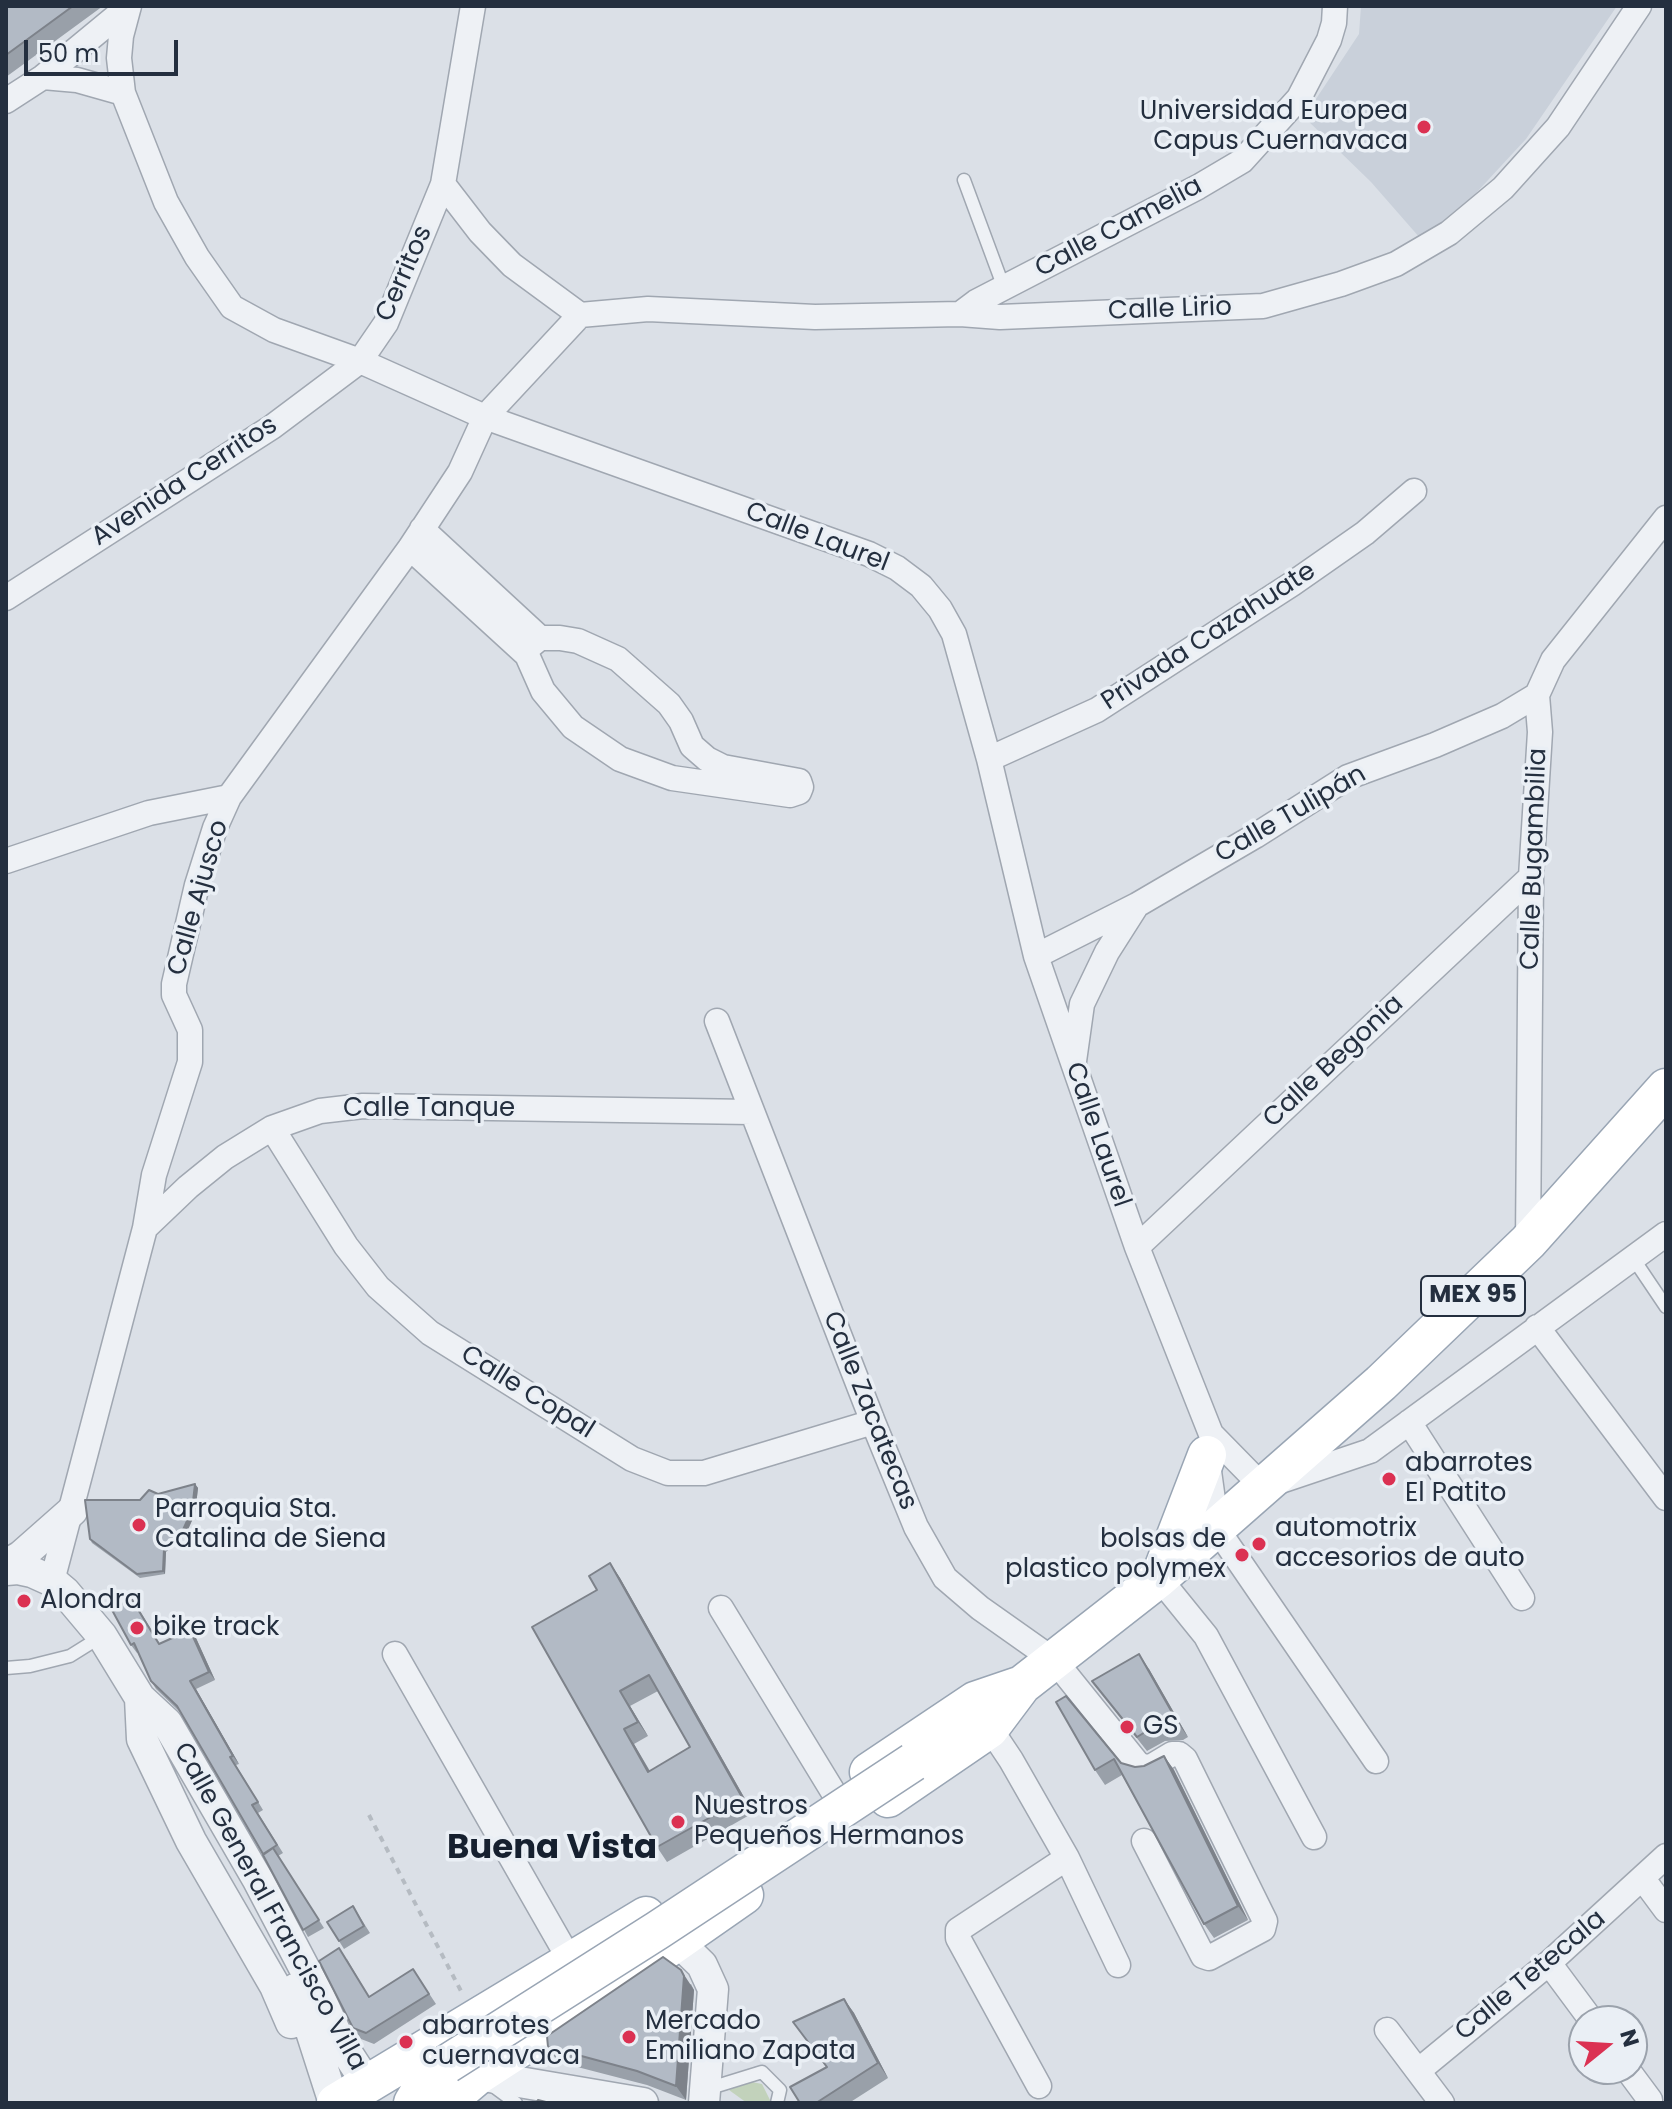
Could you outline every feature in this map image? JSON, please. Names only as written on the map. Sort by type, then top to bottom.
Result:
[{"type":"main road","name":"MEX 95","points":[[440,2102],[677,1941],[1055,1661],[1159,1578],[1381,1383],[1528,1242],[1666,1088]]},
{"type":"main road","points":[[1159,1578],[1180,1530],[1209,1444]]},
{"type":"main road","name":"MEX 95","points":[[353,2099],[468,2005],[571,1962],[835,1795],[982,1715]]},
{"type":"main road","points":[[440,2102],[427,2080],[447,2064],[658,1930],[982,1715]]},
{"type":"main road","points":[[468,2005],[464,2047],[470,2066],[478,2075]]},
{"type":"main road","name":"Calle General Francisco Villa","points":[[353,2099],[406,2103]]},
{"type":"street","points":[[6,101],[43,77],[129,6]]},
{"type":"street","name":"Calle Laurel","points":[[129,6],[119,58],[123,93],[166,202],[197,257],[232,307],[274,330],[360,361],[485,417],[869,554],[897,568],[921,586],[940,609],[954,634],[989,759],[1036,956],[1209,1444],[1217,1529]]},
{"type":"street","name":"Cerritos","points":[[360,361],[386,323],[443,184],[473,6]]},
{"type":"street","name":"Calle Camelia","points":[[960,314],[1242,161],[1299,98],[1323,55],[1334,23],[1335,6]]},
{"type":"street","name":"Calle Lirio","points":[[580,315],[648,309],[815,317],[960,314],[1000,317],[1263,306],[1396,264],[1449,233],[1503,188],[1558,127],[1639,6]]},
{"type":"street","points":[[43,77],[89,82],[123,93]]},
{"type":"street","points":[[443,184],[480,232],[512,265],[580,315]]},
{"type":"street","name":"Calle Ajusco","points":[[52,1581],[145,1228],[154,1175],[192,1052],[190,1030],[174,995],[174,984],[197,885],[215,828],[229,797],[460,472],[485,417],[580,315]]},
{"type":"street","name":"Avenida Cerritos","points":[[8,591],[272,427],[360,361]]},
{"type":"street","name":"Privada Cazahuate","points":[[989,759],[1097,710],[1292,584],[1365,533],[1414,491]]},
{"type":"street","name":"Calle Bugambilia","points":[[1528,1242],[1531,877],[1540,732],[1537,695],[1553,660],[1666,518]]},
{"type":"street","points":[[416,538],[534,646],[543,691],[573,727],[620,759],[672,778],[790,795],[799,792],[799,781],[723,767],[692,746]]},
{"type":"street","points":[[534,646],[578,641],[618,659],[669,704],[692,746],[693,760],[687,769],[672,778]]},
{"type":"street","name":"Calle Tulipán","points":[[1036,956],[1137,905],[1348,777],[1502,716],[1537,695]]},
{"type":"street","points":[[6,861],[149,813],[229,797]]},
{"type":"street","name":"Calle Begonia","points":[[1137,1247],[1531,877]]},
{"type":"street","name":"Calle Tulipán","points":[[1073,1067],[1082,1004],[1107,952],[1137,905]]},
{"type":"street","name":"Calle Zacatecas","points":[[717,1021],[873,1422],[916,1527],[945,1578],[980,1608],[1055,1661],[1138,1764],[1152,1766],[1172,1754],[1179,1754],[1185,1759],[1265,1921],[1263,1929],[1209,1958],[1203,1956],[1144,1841]]},
{"type":"street","name":"Calle Tanque","points":[[145,1228],[225,1157],[272,1128],[320,1111],[363,1106],[751,1112]]},
{"type":"street","name":"Calle Copal","points":[[272,1128],[346,1246],[378,1287],[430,1333],[632,1459],[668,1473],[704,1473],[873,1422]]},
{"type":"street","points":[[1263,1487],[1370,1451],[1666,1234]]},
{"type":"street","points":[[1537,1327],[1666,1498]]},
{"type":"street","points":[[1409,1422],[1522,1598]]},
{"type":"street","name":"Calle Laurel","points":[[1209,1444],[1263,1487]]},
{"type":"street","points":[[6,1567],[72,1511]]},
{"type":"street","points":[[1217,1529],[1376,1761]]},
{"type":"street","name":"Calle General Francisco Villa","points":[[6,1567],[32,1572],[52,1581],[65,1592],[102,1636],[140,1698],[167,1723],[258,1880],[320,1998],[340,2042],[353,2099]]},
{"type":"street","points":[[1159,1578],[1206,1636],[1314,1837]]},
{"type":"street","points":[[721,1608],[835,1795]]},
{"type":"street","points":[[395,1654],[571,1962]]},
{"type":"street","points":[[140,1698],[353,2099]]},
{"type":"street","name":"Calle General Francisco Villa","points":[[140,1698],[142,1739],[191,1841],[275,1986],[293,2027],[317,2103]]},
{"type":"street","points":[[982,1715],[1067,1858],[1118,1965]]},
{"type":"street","name":"Calle Tetecala","points":[[1418,2071],[1549,1963],[1666,1856]]},
{"type":"street","points":[[1039,2086],[958,1938],[958,1930],[1067,1858]]},
{"type":"street","points":[[1643,1879],[1666,1910]]},
{"type":"street","points":[[650,1914],[702,1965],[713,1989],[704,2096]]},
{"type":"street","points":[[1549,1963],[1580,2005]]},
{"type":"street","points":[[1387,2030],[1418,2071],[1430,2099]]},
{"type":"street","points":[[478,2075],[636,2102]]},
{"type":"lane","points":[[964,180],[1004,288]]},
{"type":"lane","points":[[1633,1258],[1666,1307]]},
{"type":"lane","points":[[6,1668],[30,1666],[70,1656],[102,1636]]},
{"type":"lane","points":[[704,2096],[762,2072],[780,2090],[777,2103]]},
{"type":"lane","points":[[478,2075],[516,2103]]},
{"type":"path","points":[[369,1815],[468,2005]]},
{"type":"shaded area","name":"Universidad Europea Capus Cuernavaca","points":[[1361,6],[1617,6],[1526,139],[1427,246],[1371,182],[1304,117],[1359,34]]},
{"type":"green space","points":[[747,2081],[762,2084],[769,2103],[747,2103],[729,2090]]},
{"type":"building","points":[[6,6],[73,6],[6,55]]},
{"type":"building","name":"Parroquia Sta. Catalina de Siena","points":[[195,1484],[192,1510],[182,1532],[164,1549],[163,1571],[137,1574],[90,1539],[85,1500],[140,1500],[149,1490],[158,1494]]},
{"type":"building","points":[[610,1563],[743,1799],[657,1847],[532,1627],[597,1590],[589,1576]],"holes":[[[649,1675],[690,1747],[648,1772],[624,1729],[638,1722],[620,1691]]]},
{"type":"building","points":[[131,1598],[159,1644],[190,1630],[209,1672],[190,1681],[258,1802],[252,1805],[277,1845],[263,1854],[177,1706],[151,1681],[134,1643],[131,1645],[112,1610]]},
{"type":"building","points":[[1139,1654],[1178,1723],[1155,1726],[1137,1737],[1092,1681]]},
{"type":"building","points":[[1066,1696],[1121,1763],[1144,1766],[1164,1756],[1238,1906],[1204,1924],[1114,1759],[1095,1770],[1056,1702]]},
{"type":"building","points":[[273,1848],[319,1920],[303,1930],[263,1855]]},
{"type":"building","points":[[353,1906],[364,1926],[339,1941],[327,1922]]},
{"type":"building","points":[[339,1948],[369,1997],[413,1969],[429,1994],[366,2033],[353,2028],[319,1961]]},
{"type":"building","name":"Mercado Emiliano Zapata","points":[[663,1957],[681,1970],[684,1976],[676,2086],[637,2071],[548,2047],[547,2036]]},
{"type":"building","points":[[844,1999],[878,2063],[816,2103],[800,2103],[790,2087],[827,2067],[793,2022]]},
{"type":"place","name":"Universidad Europea Capus Cuernavaca","points":[[1424,127]]},
{"type":"place","name":"abarrotes El Patito","points":[[1389,1479]]},
{"type":"place","name":"Parroquia Sta. Catalina de Siena","points":[[139,1525]]},
{"type":"place","name":"automotrix accesorios de auto","points":[[1259,1544]]},
{"type":"place","name":"bolsas de plastico polymex","points":[[1242,1555]]},
{"type":"place","name":"Alondra","points":[[24,1601]]},
{"type":"place","name":"bike track","points":[[137,1628]]},
{"type":"place","name":"GS","points":[[1127,1727]]},
{"type":"place","name":"Nuestros Pequeños Hermanos","points":[[678,1822]]},
{"type":"place","name":"Mercado Emiliano Zapata","points":[[629,2037]]},
{"type":"place","name":"abarrotes cuernavaca","points":[[406,2042]]},
{"type":"district","name":"Buena Vista","points":[[552,1849]]}]
